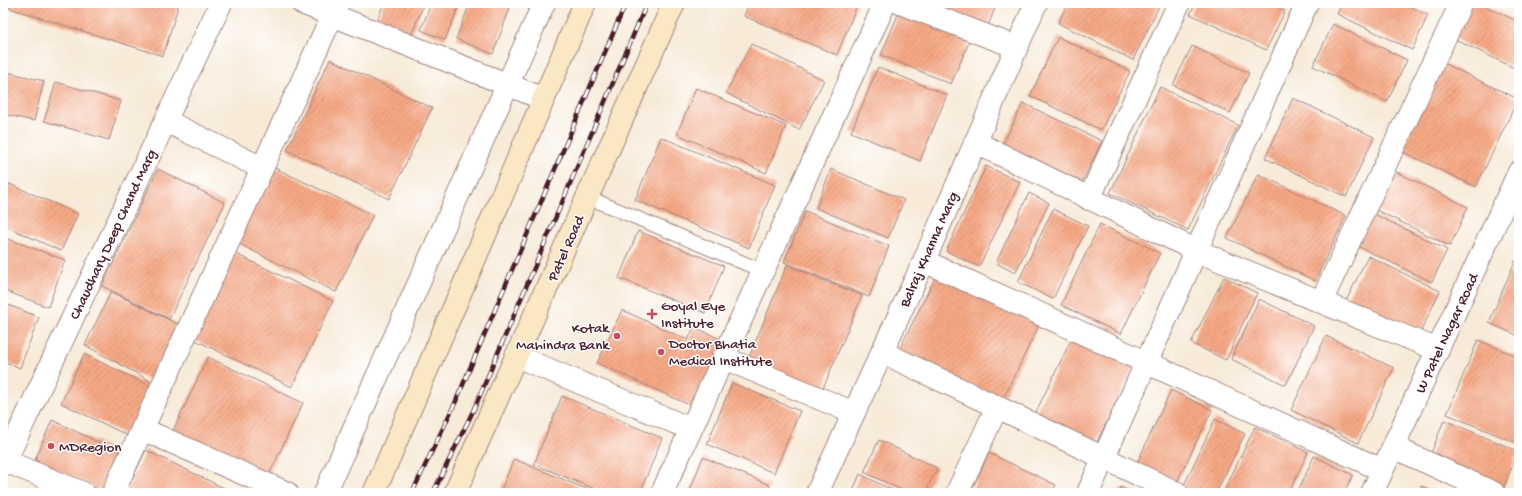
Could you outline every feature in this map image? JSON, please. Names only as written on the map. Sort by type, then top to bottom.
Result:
[{"type":"main road","points":[[374,493],[585,3]]},
{"type":"main road","name":"Patel Road","points":[[455,493],[674,3]]},
{"type":"street","name":"Chaudhary Deep Chand Marg","points":[[4,463],[222,3]]},
{"type":"street","points":[[302,3],[335,9],[544,99]]},
{"type":"street","points":[[325,493],[544,3]]},
{"type":"street","points":[[662,493],[885,3]]},
{"type":"street","points":[[900,3],[1016,47]]},
{"type":"street","name":"Balraj Khanna Marg","points":[[817,493],[924,261],[1036,3]]},
{"type":"street","points":[[1089,199],[1179,3]]},
{"type":"street","points":[[1088,493],[1307,3]]},
{"type":"street","points":[[1321,302],[1461,3]]},
{"type":"street","points":[[112,493],[335,9]]},
{"type":"street","points":[[166,121],[262,168]]},
{"type":"street","points":[[975,142],[1196,251],[1438,350]]},
{"type":"street","name":"W Patel Nagar Road","points":[[1372,493],[1519,172]]},
{"type":"street","points":[[924,261],[1382,470]]},
{"type":"street","points":[[882,352],[1177,493]]},
{"type":"street","points":[[516,356],[691,429]]},
{"type":"street","points":[[724,358],[854,413]]},
{"type":"street","points":[[958,493],[997,407]]},
{"type":"street","points":[[142,429],[288,493]]},
{"type":"street","points":[[1394,447],[1494,493]]},
{"type":"street","points":[[4,463],[83,493]]},
{"type":"lane","points":[[588,197],[764,271]]},
{"type":"building","points":[[7,3],[179,3],[163,56],[6,7]]},
{"type":"building","points":[[384,3],[424,3],[411,36],[376,23]]},
{"type":"building","points":[[431,3],[460,3],[445,40],[421,30]]},
{"type":"building","points":[[470,3],[496,3],[510,8],[493,54],[456,39]]},
{"type":"building","points":[[749,3],[858,3],[837,55],[744,16]]},
{"type":"building","points":[[933,3],[997,3],[988,26]]},
{"type":"building","points":[[1068,3],[1160,4],[1133,60],[1058,23]]},
{"type":"building","points":[[1196,3],[1269,3],[1285,11],[1266,50],[1190,14]]},
{"type":"building","points":[[1342,3],[1404,3],[1428,15],[1412,50],[1337,14]]},
{"type":"building","points":[[1473,3],[1479,3],[1519,22],[1519,64],[1516,69],[1455,39]]},
{"type":"building","points":[[900,10],[970,40],[951,84],[881,55]]},
{"type":"building","points":[[1333,24],[1407,60],[1387,102],[1313,66]]},
{"type":"building","points":[[1058,37],[1130,71],[1101,130],[1030,96]]},
{"type":"building","points":[[751,44],[824,80],[799,130],[726,93]]},
{"type":"building","points":[[1192,46],[1249,73],[1230,113],[1173,85]]},
{"type":"building","points":[[330,59],[432,108],[389,199],[287,150]]},
{"type":"building","points":[[1443,63],[1518,99],[1476,187],[1401,151]]},
{"type":"building","points":[[878,67],[947,95],[920,161],[851,132]]},
{"type":"building","points":[[3,71],[44,81],[34,121],[3,114]]},
{"type":"building","points":[[56,82],[121,101],[109,140],[44,121]]},
{"type":"building","points":[[1160,87],[1238,125],[1188,230],[1110,193]]},
{"type":"building","points":[[696,88],[786,126],[766,173],[677,134]]},
{"type":"building","points":[[1293,98],[1374,137],[1346,197],[1265,158]]},
{"type":"building","points":[[1023,103],[1102,141],[1081,184],[1002,146]]},
{"type":"building","points":[[661,137],[775,185],[749,248],[635,200]]},
{"type":"building","points":[[986,166],[1020,182],[979,267],[946,251]]},
{"type":"building","points":[[273,167],[373,215],[336,292],[237,243]]},
{"type":"building","points":[[158,169],[225,203],[169,319],[102,286]]},
{"type":"building","points":[[831,169],[904,200],[888,238],[816,208]]},
{"type":"building","points":[[1390,169],[1468,207],[1450,246],[1372,208]]},
{"type":"building","points":[[1258,174],[1346,216],[1315,281],[1227,238]]},
{"type":"building","points":[[3,181],[78,214],[61,251],[3,225]]},
{"type":"building","points":[[1029,193],[1049,203],[1015,273],[996,263]]},
{"type":"building","points":[[1053,209],[1088,226],[1053,299],[1018,282]]},
{"type":"building","points":[[805,211],[889,246],[869,297],[784,262]]},
{"type":"building","points":[[1370,212],[1447,250],[1432,282],[1355,245]]},
{"type":"building","points":[[1100,224],[1160,253],[1121,334],[1061,305]]},
{"type":"building","points":[[638,231],[724,266],[705,313],[619,278]]},
{"type":"building","points":[[3,237],[65,260],[48,307],[3,290]]},
{"type":"building","points":[[232,252],[333,301],[292,387],[191,338]]},
{"type":"building","points":[[1368,256],[1440,291],[1418,337],[1345,303]]},
{"type":"building","points":[[1515,261],[1519,262],[1519,336],[1489,323]]},
{"type":"building","points":[[787,265],[862,296],[821,393],[747,362]]},
{"type":"building","points":[[936,276],[1039,325],[1001,403],[898,352]]},
{"type":"building","points":[[1224,277],[1257,293],[1226,360],[1191,343]]},
{"type":"building","points":[[111,292],[178,324],[152,382],[85,345]]},
{"type":"building","points":[[1259,299],[1314,326],[1286,385],[1231,359]]},
{"type":"building","points":[[3,303],[39,317],[20,368],[3,361]]},
{"type":"building","name":"Doctor Bhatia Medical Institute","points":[[622,310],[688,340],[694,327],[725,341],[696,408],[597,363]]},
{"type":"building","points":[[1073,336],[1134,366],[1094,448],[1033,418]]},
{"type":"building","points":[[1326,336],[1394,368],[1358,443],[1291,410]]},
{"type":"building","points":[[1478,340],[1519,357],[1519,444],[1447,414]]},
{"type":"building","points":[[84,354],[154,388],[131,437],[61,403]]},
{"type":"building","points":[[208,357],[303,403],[267,479],[172,433]]},
{"type":"building","points":[[732,383],[800,411],[774,473],[707,444]]},
{"type":"building","points":[[1171,390],[1212,410],[1176,484],[1136,465]]},
{"type":"building","points":[[562,396],[662,438],[640,493],[604,493],[534,464]]},
{"type":"building","points":[[1215,419],[1245,434],[1216,493],[1196,493],[1183,487]]},
{"type":"building","points":[[52,420],[121,453],[105,492],[35,460]]},
{"type":"building","points":[[1444,420],[1518,451],[1504,487],[1430,456]]},
{"type":"building","points":[[1255,427],[1308,452],[1289,493],[1223,493]]},
{"type":"building","points":[[879,440],[937,468],[925,493],[908,493],[864,472]]},
{"type":"building","points":[[146,450],[234,493],[125,493]]},
{"type":"building","points":[[989,453],[1056,485],[1052,493],[970,493]]},
{"type":"building","points":[[1314,456],[1353,475],[1344,493],[1297,493]]},
{"type":"building","points":[[703,457],[770,485],[767,493],[689,493]]},
{"type":"building","points":[[514,459],[596,493],[500,493]]},
{"type":"building","points":[[860,474],[898,493],[852,493]]},
{"type":"building","points":[[1421,486],[1436,493],[1418,493]]},
{"type":"building","points":[[1121,487],[1133,493],[1118,493]]},
{"type":"railway","points":[[412,493],[456,401],[626,3]]},
{"type":"railway","points":[[433,493],[474,409],[647,3]]},
{"type":"place","name":"Goyal Eye Institute","points":[[652,314]]},
{"type":"place","name":"Kotak Mahindra Bank","points":[[617,336]]},
{"type":"place","name":"Doctor Bhatia Medical Institute","points":[[661,352]]},
{"type":"place","name":"MDRegion","points":[[51,446]]}]
